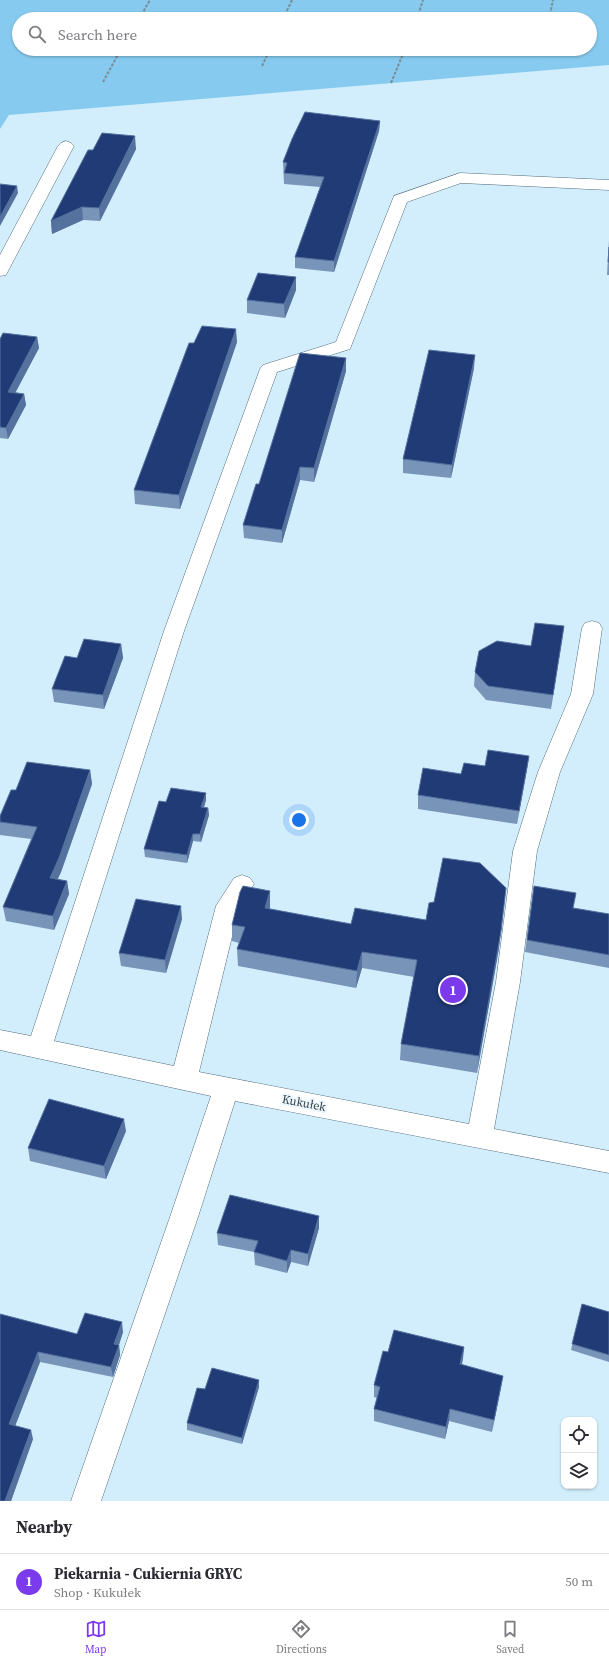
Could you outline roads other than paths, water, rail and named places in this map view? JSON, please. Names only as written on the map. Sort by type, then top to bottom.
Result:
[{"type":"street","points":[[0,271],[66,146]]},
{"type":"street","points":[[39,1049],[174,631],[269,369],[344,345],[400,199],[460,178],[609,184]]},
{"type":"street","points":[[480,1136],[508,982],[525,851],[549,772],[582,694],[592,628]]},
{"type":"street","points":[[184,1079],[228,906],[242,884]]},
{"type":"street","name":"Kukułek","points":[[0,1040],[226,1089],[480,1136],[609,1162]]},
{"type":"street","points":[[86,1501],[184,1217],[226,1089]]},
{"type":"place","name":"Piekarnia - Cukiernia GRYC","points":[[453,990]]}]
